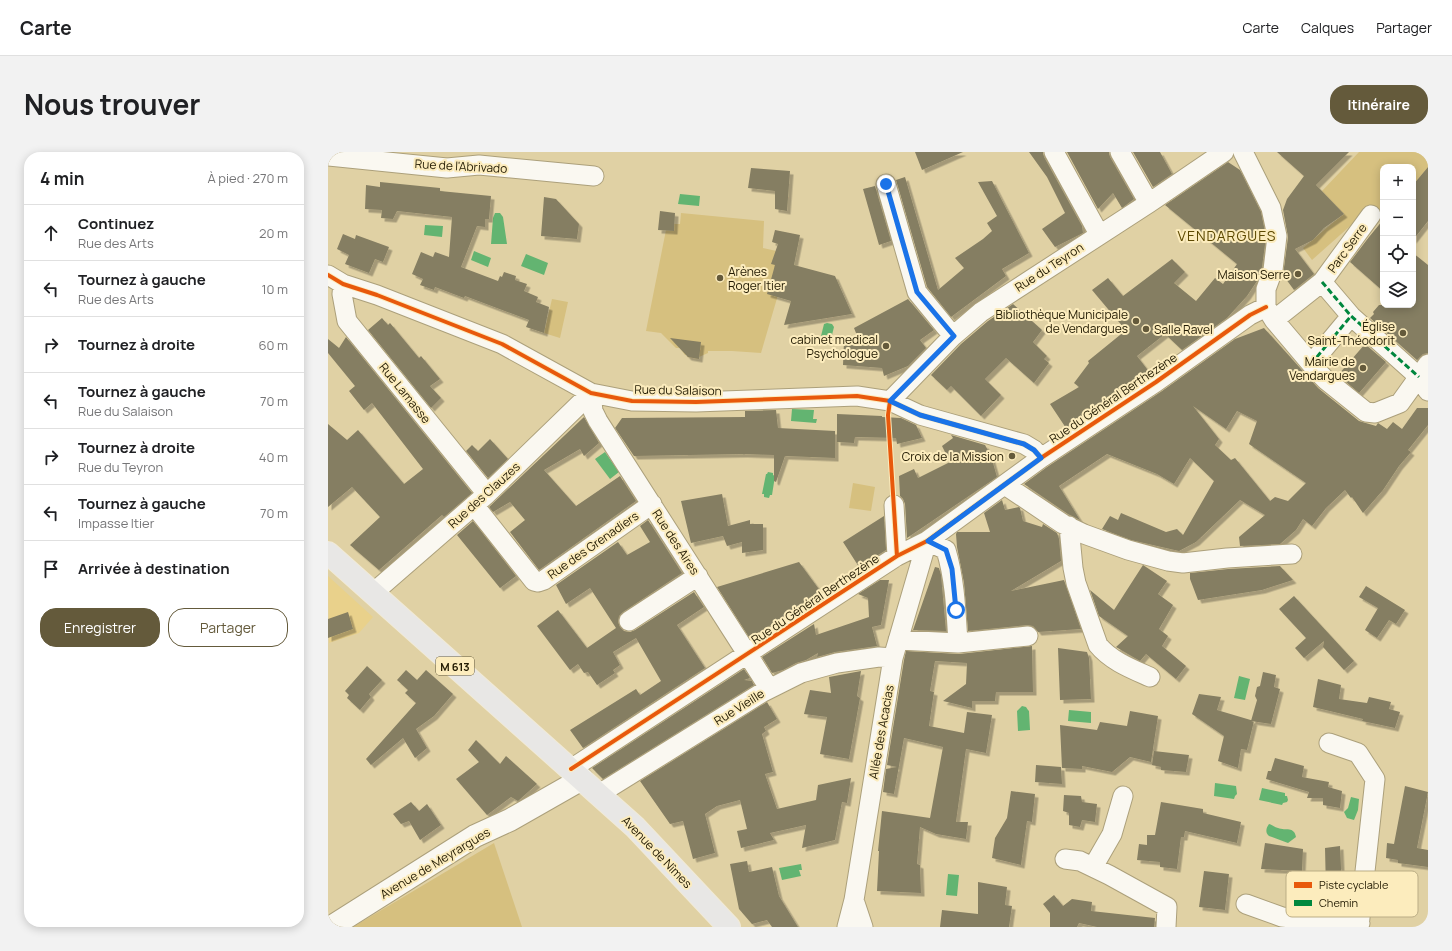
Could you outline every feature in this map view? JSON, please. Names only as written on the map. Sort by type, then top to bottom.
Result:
[{"type":"main road","name":"M 613","points":[[328,553],[577,774]]},
{"type":"main road","name":"Avenue de Nîmes","points":[[577,774],[635,827],[729,927]]},
{"type":"street","points":[[1054,152],[1099,234]]},
{"type":"street","points":[[1120,152],[1149,203]]},
{"type":"street","name":"Rue du Teyron","points":[[890,401],[954,336],[981,312],[1099,234],[1149,203],[1224,152]]},
{"type":"street","points":[[1243,152],[1270,208],[1277,236],[1272,270],[1266,288],[1270,314],[1326,380],[1366,412],[1375,413],[1400,403],[1425,377],[1351,316],[1322,282]]},
{"type":"street","name":"Rue de l'Abrivado","points":[[328,156],[380,156],[447,168],[479,165],[594,176]]},
{"type":"street","points":[[886,184],[917,292],[954,336]]},
{"type":"street","name":"Parc Serre","points":[[1270,314],[1322,282],[1371,215]]},
{"type":"street","name":"Rue du Salaison","points":[[336,279],[502,344],[591,393],[632,401],[696,402],[857,396],[890,401],[920,415],[1024,444],[1034,450],[1041,458]]},
{"type":"street","name":"Rue Lamasse","points":[[336,279],[342,294],[347,321],[481,500]]},
{"type":"street","name":"Rue du Général Berthezène","points":[[577,774],[748,655],[897,556],[928,541],[1041,458],[1136,395],[1250,315],[1270,314]]},
{"type":"street","points":[[1311,364],[1351,316]]},
{"type":"street","name":"Rue des Clauzes","points":[[373,593],[481,500],[591,393]]},
{"type":"street","name":"Rue des Aires","points":[[591,393],[593,411],[598,420],[769,688]]},
{"type":"street","points":[[1005,485],[1033,504],[1084,534],[1128,550],[1168,562],[1183,563],[1227,558],[1292,554]]},
{"type":"street","name":"Rue des Grenadiers","points":[[481,500],[534,581],[538,582],[544,580],[652,504]]},
{"type":"street","points":[[894,505],[897,556]]},
{"type":"street","points":[[1069,526],[1076,583],[1092,624],[1098,645],[1102,650],[1122,664],[1150,677]]},
{"type":"street","points":[[928,541],[946,550],[952,569],[958,643]]},
{"type":"street","name":"Allée des Acacias","points":[[846,927],[854,900],[896,649],[928,541]]},
{"type":"street","points":[[629,621],[698,576]]},
{"type":"street","name":"Rue Vieille","points":[[599,794],[769,688],[801,673],[837,663],[879,657],[896,649],[1028,636]]},
{"type":"street","points":[[1329,743],[1358,753],[1375,779],[1366,871]]},
{"type":"street","name":"Avenue de Meyrargues","points":[[331,927],[475,836],[510,820],[577,774]]},
{"type":"street","points":[[1093,867],[1112,834],[1123,796]]},
{"type":"street","points":[[1065,859],[1080,861],[1093,867],[1167,907],[1166,927]]},
{"type":"street","points":[[854,900],[863,927]]},
{"type":"street","points":[[1246,904],[1282,917],[1360,925]]},
{"type":"shaded area","points":[[1359,152],[1428,152],[1428,167],[1416,181],[1416,164],[1380,164],[1380,221],[1367,211],[1312,260],[1303,248],[1344,214],[1322,191]]},
{"type":"shaded area","points":[[680,194],[700,196],[699,206],[678,204]]},
{"type":"shaded area","points":[[495,213],[500,213],[503,217],[507,244],[491,244],[493,218]]},
{"type":"shaded area","name":"Arènes Roger Itier","points":[[681,213],[764,221],[763,248],[790,254],[761,353],[708,351],[708,353],[699,357],[699,359],[687,357],[687,355],[685,355],[680,348],[676,348],[661,333],[646,331],[666,230],[673,231],[674,224],[680,224]]},
{"type":"shaded area","points":[[425,225],[443,226],[442,237],[424,235]]},
{"type":"shaded area","points":[[474,251],[491,258],[488,267],[471,260]]},
{"type":"shaded area","points":[[526,254],[548,263],[544,275],[521,266]]},
{"type":"shaded area","points":[[552,299],[568,302],[560,338],[544,333]]},
{"type":"shaded area","points":[[824,324],[832,324],[834,327],[830,343],[828,345],[821,343],[820,340]]},
{"type":"shaded area","points":[[792,409],[814,410],[813,419],[817,419],[816,423],[791,421]]},
{"type":"shaded area","points":[[605,452],[619,472],[610,479],[595,459]]},
{"type":"shaded area","points":[[768,472],[773,473],[775,476],[772,495],[770,495],[769,498],[764,497],[764,494],[762,494],[766,474]]},
{"type":"shaded area","points":[[853,483],[875,487],[871,511],[849,508]]},
{"type":"shaded area","points":[[328,576],[373,617],[359,633],[329,643]]},
{"type":"shaded area","points":[[1239,676],[1250,679],[1245,700],[1234,698]]},
{"type":"shaded area","points":[[1022,706],[1026,707],[1029,711],[1030,730],[1018,731],[1017,711]]},
{"type":"shaded area","points":[[1069,710],[1091,712],[1091,723],[1068,721]]},
{"type":"shaded area","points":[[1215,783],[1236,786],[1237,794],[1234,799],[1214,796]]},
{"type":"shaded area","points":[[1262,788],[1285,793],[1288,800],[1287,802],[1283,803],[1282,805],[1259,800]]},
{"type":"shaded area","points":[[1351,797],[1359,799],[1358,810],[1354,820],[1347,818],[1344,812],[1348,808]]},
{"type":"shaded area","points":[[1269,824],[1281,829],[1292,830],[1296,837],[1288,843],[1269,836],[1266,830]]},
{"type":"shaded area","points":[[494,843],[522,927],[353,927]]},
{"type":"shaded area","points":[[801,864],[802,870],[799,870],[801,876],[782,880],[779,868]]},
{"type":"shaded area","points":[[948,874],[959,875],[957,896],[946,895]]},
{"type":"building","points":[[915,152],[963,152],[922,170]]},
{"type":"building","points":[[1029,152],[1043,152],[1044,157],[1082,226],[1083,233],[1055,247],[1042,229],[1065,213],[1047,177]]},
{"type":"building","points":[[1067,152],[1109,152],[1110,157],[1134,199],[1122,208],[1113,193],[1098,209]]},
{"type":"building","points":[[1133,152],[1160,152],[1172,174],[1153,187]]},
{"type":"building","points":[[1277,152],[1349,152],[1316,185],[1344,214],[1324,228],[1313,240],[1295,249],[1314,274],[1294,290],[1283,275],[1288,237],[1283,210],[1287,199],[1304,176]]},
{"type":"building","points":[[1228,162],[1240,170],[1261,212],[1266,237],[1262,267],[1257,281],[1247,296],[1227,318],[1182,350],[1165,334],[1137,356],[1150,373],[1066,428],[1050,404],[1079,387],[1074,383],[1089,363],[1088,361],[1120,335],[1118,332],[1124,328],[1092,290],[1108,278],[1123,296],[1172,259],[1185,272],[1174,283],[1196,301],[1215,278],[1223,284],[1237,264],[1165,205]]},
{"type":"building","points":[[1428,167],[1428,221],[1416,236],[1416,200],[1416,181]]},
{"type":"building","points":[[751,168],[790,171],[787,211],[775,209],[775,191],[748,188]]},
{"type":"building","points":[[905,177],[938,290],[964,268],[955,258],[992,231],[987,223],[997,216],[978,182],[992,181],[1029,253],[1002,269],[1006,276],[951,317],[927,287],[896,180]]},
{"type":"building","points":[[380,182],[440,188],[440,191],[491,196],[489,219],[485,219],[485,227],[477,226],[461,267],[498,281],[504,272],[516,276],[515,280],[527,284],[524,291],[538,297],[536,302],[549,307],[544,333],[526,327],[529,320],[465,296],[464,298],[435,287],[434,290],[420,285],[423,279],[412,274],[421,252],[433,257],[435,252],[449,257],[452,217],[397,211],[393,219],[381,218],[382,210],[365,209],[366,185],[380,187]]},
{"type":"building","points":[[875,186],[891,241],[879,245],[863,189]]},
{"type":"building","points":[[544,197],[556,199],[579,224],[577,239],[541,236]]},
{"type":"building","points":[[660,211],[675,213],[674,231],[658,230]]},
{"type":"building","points":[[1380,224],[1380,288],[1350,262]]},
{"type":"building","points":[[775,230],[800,235],[794,265],[835,276],[852,314],[784,325],[791,301],[767,294],[775,265],[771,264],[778,244],[772,242]]},
{"type":"building","points":[[343,234],[355,239],[356,235],[389,247],[383,262],[375,259],[369,273],[345,264],[349,255],[337,249]]},
{"type":"building","name":"Église Saint-Théodorit","points":[[1416,255],[1428,265],[1428,353],[1423,354],[1417,360],[1370,318],[1379,305],[1380,308],[1416,308]]},
{"type":"building","points":[[908,299],[934,330],[920,340],[926,348],[908,366],[884,376],[882,368],[843,365],[844,342],[860,343],[854,328]]},
{"type":"building","points":[[1013,304],[1042,330],[1033,342],[1047,356],[1044,359],[1049,363],[1034,383],[1006,358],[985,379],[1001,395],[981,416],[951,386],[947,390],[931,375],[961,344],[988,321]]},
{"type":"building","points":[[382,318],[388,325],[390,323],[419,358],[421,356],[440,379],[430,386],[441,398],[431,408],[368,330]]},
{"type":"building","points":[[1264,328],[1318,388],[1359,421],[1376,426],[1378,423],[1387,429],[1393,422],[1402,429],[1417,408],[1428,408],[1428,425],[1408,450],[1411,452],[1399,466],[1383,490],[1363,513],[1345,490],[1326,508],[1312,526],[1303,519],[1296,530],[1280,544],[1240,546],[1239,537],[1265,515],[1240,500],[1196,542],[1179,551],[1131,540],[1102,529],[1110,516],[1118,520],[1121,513],[1166,532],[1177,529],[1183,535],[1214,481],[1190,458],[1174,484],[1157,474],[1107,454],[1059,486],[1080,520],[1068,514],[1024,484],[1047,467],[1162,391],[1235,339]],"holes":[[[1193,406],[1226,429],[1237,411],[1257,421],[1249,444],[1306,483],[1288,501],[1275,497],[1270,501],[1235,458],[1231,460],[1215,445],[1219,439]]]},
{"type":"building","points":[[346,337],[472,493],[444,517],[442,515],[379,570],[350,545],[380,517],[352,487],[328,507],[328,424],[347,440],[358,430],[404,484],[423,469],[372,403],[364,410],[349,391],[355,386],[328,353],[328,339],[339,348]]},
{"type":"building","points":[[670,338],[701,342],[699,359],[688,357]]},
{"type":"building","name":"Mairie de Vendargues","points":[[1365,344],[1386,362],[1359,393],[1338,375]]},
{"type":"building","points":[[776,410],[778,428],[835,431],[835,458],[785,456],[776,482],[774,481],[774,455],[744,454],[634,456],[615,428],[622,418],[745,417],[745,411]]},
{"type":"building","points":[[837,414],[901,418],[916,425],[922,438],[897,444],[896,438],[855,437],[854,443],[837,442]]},
{"type":"building","points":[[584,417],[599,443],[584,456],[580,449],[544,470],[576,506],[620,476],[636,501],[539,570],[510,532],[525,520],[510,502],[493,512],[489,507]]},
{"type":"building","points":[[951,435],[985,445],[991,456],[997,477],[907,538],[905,504],[900,496],[899,476],[914,469],[918,478],[950,462],[942,446],[953,438]]},
{"type":"building","points":[[490,439],[508,459],[488,478],[466,451],[472,445],[478,451]]},
{"type":"building","points":[[722,494],[728,526],[750,520],[750,524],[763,524],[763,550],[742,553],[742,542],[727,546],[723,536],[691,543],[681,501]]},
{"type":"building","points":[[1002,500],[1005,510],[1019,507],[1023,521],[1042,527],[1043,524],[1057,533],[1059,539],[1061,561],[1011,591],[1064,580],[1081,629],[1038,632],[1033,626],[1027,625],[968,631],[964,583],[956,534],[957,532],[990,532],[984,513]]},
{"type":"building","points":[[884,516],[886,550],[859,567],[843,542]]},
{"type":"building","points":[[648,520],[682,573],[623,612],[619,616],[618,622],[624,631],[630,632],[694,592],[704,607],[677,625],[705,668],[583,748],[570,730],[636,689],[640,695],[661,681],[636,638],[613,652],[620,665],[613,670],[615,673],[597,685],[588,672],[584,673],[578,664],[570,670],[537,626],[558,610],[587,648],[616,628],[590,588],[566,604],[556,585],[618,542],[627,555],[650,542],[640,526]]},
{"type":"building","points":[[473,521],[516,576],[500,588],[457,535]]},
{"type":"building","points":[[799,562],[821,592],[750,639],[717,587]]},
{"type":"building","points":[[1143,565],[1167,581],[1158,594],[1173,605],[1159,629],[1168,636],[1162,646],[1186,666],[1176,679],[1146,654],[1140,661],[1116,647],[1128,636],[1099,616],[1090,590],[1114,610]]},
{"type":"building","points":[[1280,566],[1293,580],[1262,590],[1198,600],[1190,579],[1190,573]]},
{"type":"building","points":[[935,567],[939,568],[941,575],[946,631],[913,630]]},
{"type":"building","points":[[880,580],[889,580],[881,625],[872,627],[877,646],[835,652],[817,657],[818,653],[783,670],[772,673],[762,657],[814,624],[816,635],[869,617],[868,598],[858,594]]},
{"type":"building","points":[[1366,586],[1405,610],[1396,624],[1389,620],[1377,638],[1365,630],[1378,608],[1359,597]]},
{"type":"building","points":[[1294,596],[1354,661],[1344,670],[1323,647],[1324,641],[1304,658],[1295,648],[1306,638],[1279,609]]},
{"type":"building","points":[[348,612],[353,629],[328,638],[328,619]]},
{"type":"building","points":[[1032,646],[1033,692],[996,692],[995,701],[972,701],[972,708],[943,701],[966,684],[967,663],[935,661],[930,691],[934,692],[929,726],[964,733],[967,712],[992,715],[986,753],[966,749],[956,822],[968,822],[966,839],[936,834],[920,827],[917,864],[920,865],[921,893],[877,891],[878,851],[882,811],[930,818],[943,747],[904,738],[894,794],[883,792],[886,769],[897,767],[887,765],[906,651],[959,654]]},
{"type":"building","points":[[1058,648],[1087,652],[1089,658],[1091,699],[1060,700]]},
{"type":"building","points":[[367,666],[382,680],[369,694],[371,697],[360,710],[347,698],[349,695],[345,691]]},
{"type":"building","points":[[744,669],[750,678],[744,680],[752,681],[754,685],[603,779],[592,768]]},
{"type":"building","points":[[406,670],[417,680],[426,670],[453,694],[434,716],[416,729],[427,748],[415,758],[403,738],[371,765],[366,759],[416,703],[405,693],[408,690],[397,680]]},
{"type":"building","points":[[861,671],[857,696],[860,698],[849,759],[820,754],[827,717],[804,714],[810,690],[831,693],[829,677]]},
{"type":"building","points":[[1263,672],[1276,675],[1274,687],[1280,689],[1271,724],[1251,721],[1257,700],[1255,696],[1257,687],[1260,686]]},
{"type":"building","points":[[1318,679],[1341,685],[1339,699],[1367,703],[1369,697],[1391,702],[1389,709],[1400,712],[1395,728],[1362,721],[1363,719],[1313,707]]},
{"type":"building","points":[[1199,694],[1221,697],[1217,710],[1254,721],[1247,750],[1241,749],[1238,768],[1218,761],[1224,736],[1192,714]]},
{"type":"building","points":[[767,702],[777,719],[764,727],[766,731],[762,734],[773,772],[765,774],[777,809],[816,800],[818,785],[851,778],[847,803],[842,802],[835,840],[802,848],[806,825],[770,833],[774,840],[741,848],[737,831],[747,829],[740,800],[717,806],[705,814],[715,853],[693,859],[683,821],[670,824],[640,781]]},
{"type":"building","points":[[1130,711],[1158,716],[1151,762],[1130,757],[1112,772],[1082,766],[1082,769],[1062,768],[1060,725],[1097,730],[1100,722],[1127,726]]},
{"type":"building","points":[[476,740],[500,764],[506,756],[537,784],[518,801],[511,797],[487,815],[456,779],[479,762],[468,750]]},
{"type":"building","points":[[1154,751],[1189,755],[1186,772],[1161,770],[1161,767],[1152,765]]},
{"type":"building","points":[[1275,758],[1304,766],[1302,777],[1329,782],[1328,787],[1342,791],[1340,808],[1323,805],[1323,798],[1307,798],[1309,792],[1266,779],[1268,771],[1271,771]]},
{"type":"building","points":[[1036,765],[1061,767],[1062,784],[1035,782]]},
{"type":"building","points":[[1405,786],[1428,792],[1417,848],[1428,850],[1428,867],[1398,863],[1398,860],[1386,858],[1387,843],[1394,844]]},
{"type":"building","points":[[1011,791],[1035,794],[1032,822],[1027,821],[1021,865],[992,858],[995,838],[1007,818]]},
{"type":"building","points":[[1064,795],[1081,796],[1082,802],[1097,804],[1095,822],[1082,820],[1080,827],[1069,825],[1069,813],[1063,811]]},
{"type":"building","points":[[411,802],[419,811],[427,804],[441,825],[420,840],[409,821],[401,824],[393,814]]},
{"type":"building","points":[[1161,802],[1203,809],[1203,813],[1241,822],[1237,843],[1185,831],[1184,837],[1181,837],[1177,869],[1160,867],[1160,862],[1137,860],[1139,844],[1147,845],[1147,835],[1155,835]]},
{"type":"building","points":[[1265,843],[1303,849],[1302,871],[1261,869]]},
{"type":"building","points":[[1340,846],[1341,871],[1326,871],[1325,848]]},
{"type":"building","points":[[747,861],[749,872],[772,867],[779,896],[798,927],[772,927],[767,920],[752,924],[739,909],[730,864]]},
{"type":"building","points":[[1204,871],[1229,874],[1225,910],[1199,907]]},
{"type":"building","points":[[978,882],[1007,887],[1005,905],[1012,906],[1009,927],[940,927],[942,910],[978,914]]},
{"type":"building","points":[[1054,895],[1063,906],[1072,899],[1092,902],[1091,911],[1155,918],[1154,927],[1097,927],[1079,923],[1077,927],[1050,927],[1050,913],[1043,904]]},
{"type":"marked path","points":[[1322,282],[1351,316],[1419,377]]},
{"type":"marked path","points":[[1311,364],[1351,316]]},
{"type":"cycle path","points":[[328,275],[343,284],[377,295],[502,344],[591,393],[632,401],[696,402],[857,396],[890,401],[920,415],[1024,444],[1034,450],[1041,458]]},
{"type":"cycle path","points":[[571,769],[897,556],[927,541],[1041,458],[1156,382],[1250,315],[1266,307]]},
{"type":"cycle path","points":[[890,401],[888,415],[897,556]]},
{"type":"place","name":"Maison Serre","points":[[1298,274]]},
{"type":"place","name":"Arènes Roger Itier","points":[[720,278]]},
{"type":"place","name":"Bibliothèque Municipale de Vendargues","points":[[1136,321]]},
{"type":"place","name":"Salle Ravel","points":[[1146,329]]},
{"type":"place","name":"Église Saint-Théodorit","points":[[1403,333]]},
{"type":"place","name":"cabinet medical Psychologue","points":[[886,346]]},
{"type":"place","name":"Mairie de Vendargues","points":[[1363,368]]},
{"type":"place","name":"Croix de la Mission","points":[[1012,456]]},
{"type":"district","name":"VENDARGUES","points":[[1227,235]]},
{"type":"route","points":[[886,184],[917,292],[954,336],[890,401],[920,415],[1024,444],[1034,450],[1041,458],[928,541],[946,550],[952,569],[956,610]]}]
